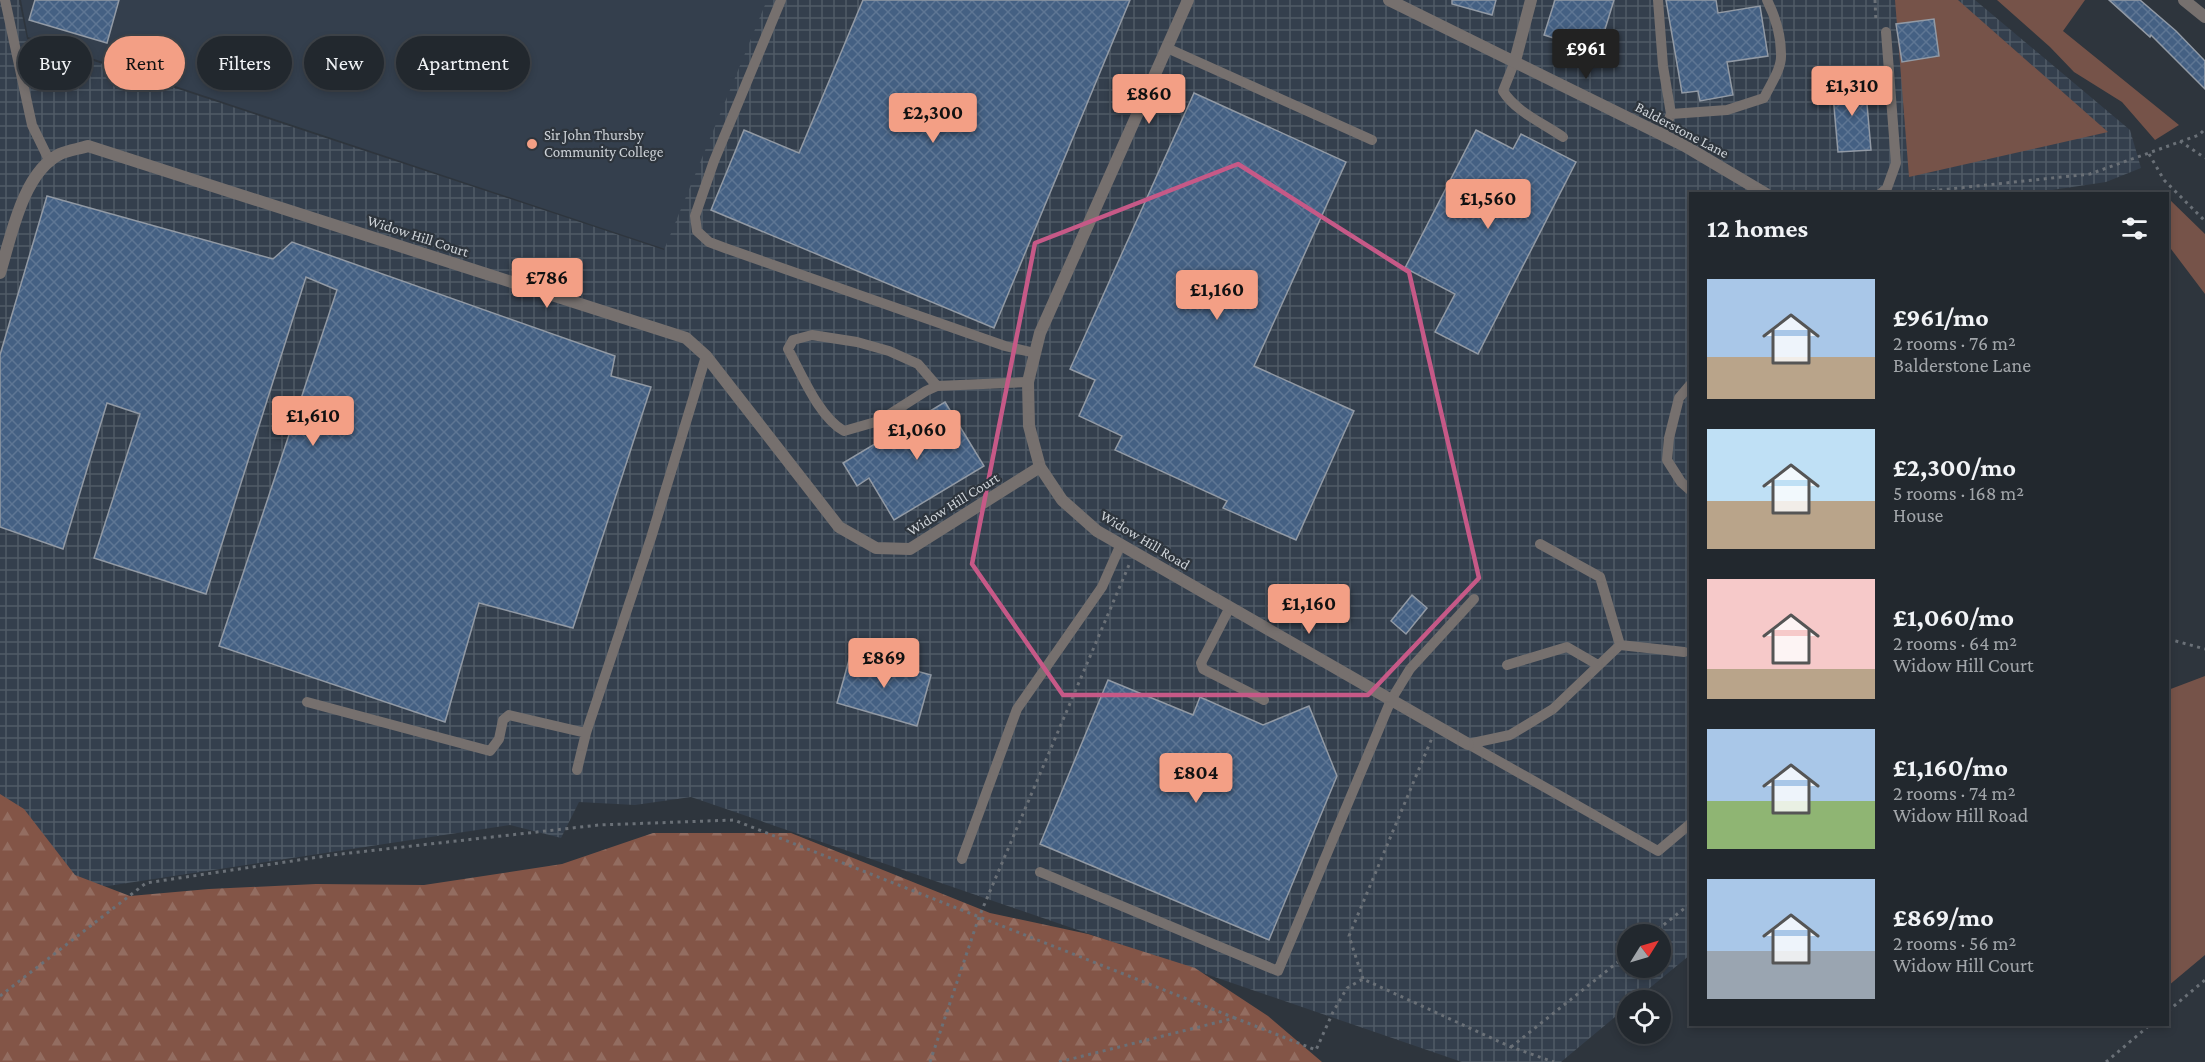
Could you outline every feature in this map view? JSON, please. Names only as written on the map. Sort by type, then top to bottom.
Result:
[{"type":"street","name":"Widow Hill Road","points":[[1188,0],[1040,333],[1028,382],[1029,426],[1040,467],[1062,500],[1097,531],[1468,744]]},
{"type":"street","name":"Balderstone Lane","points":[[1389,0],[1662,135],[1762,192]]},
{"type":"street","points":[[1515,61],[1531,0]]},
{"type":"street","points":[[2184,0],[2205,17]]},
{"type":"street","name":"Widow Hill Court","points":[[0,273],[24,196],[40,171],[60,154],[88,147],[686,338],[706,356],[839,526],[876,548],[910,549],[1040,467]]},
{"type":"lane","points":[[5,0],[32,125],[50,162]]},
{"type":"lane","points":[[781,0],[714,161],[695,216],[697,231],[709,242],[725,248],[1005,346],[1035,353]]},
{"type":"lane","points":[[1658,0],[1663,66],[1671,114],[1662,135]]},
{"type":"lane","points":[[1671,114],[1727,110],[1764,98],[1776,75],[1782,56],[1774,14],[1767,0]]},
{"type":"lane","points":[[1882,192],[1887,188],[1896,163],[1886,32]]},
{"type":"lane","points":[[1167,48],[1372,140]]},
{"type":"lane","points":[[1515,61],[1503,90],[1508,98],[1563,136]]},
{"type":"lane","points":[[937,386],[918,364],[889,351],[857,342],[812,335],[793,340],[788,349],[822,410],[835,426],[844,431],[879,422],[937,386],[1028,382]]},
{"type":"lane","points":[[577,770],[586,733],[644,559],[706,356]]},
{"type":"lane","points":[[1689,386],[1679,398],[1669,438],[1667,460],[1681,482],[1689,489]]},
{"type":"lane","points":[[962,859],[1017,709],[1102,587],[1121,544]]},
{"type":"lane","points":[[1540,544],[1600,577],[1620,645]]},
{"type":"lane","points":[[1040,872],[1278,971],[1391,700],[1410,669],[1474,599]]},
{"type":"lane","points":[[1230,607],[1201,663],[1203,669],[1264,700]]},
{"type":"lane","points":[[1468,744],[1510,735],[1553,709],[1620,645],[1684,652]]},
{"type":"lane","points":[[1507,665],[1567,647],[1598,665]]},
{"type":"lane","points":[[307,702],[490,751],[499,739],[503,720],[509,715],[586,733]]},
{"type":"lane","points":[[1468,744],[1658,851],[1689,825]]},
{"type":"path","points":[[1921,192],[2090,174],[2199,135],[2205,129]]},
{"type":"path","points":[[2180,141],[2205,158]]},
{"type":"path","points":[[2150,154],[2164,180],[2205,221]]},
{"type":"path","points":[[930,1062],[979,916],[1135,552]]},
{"type":"path","points":[[2169,640],[2205,649]]},
{"type":"path","points":[[1437,726],[1349,936],[1363,979],[1511,1047],[1554,1062]]},
{"type":"path","points":[[0,996],[146,883],[332,855],[599,825],[734,820],[1316,1050],[1347,988],[1363,979]]},
{"type":"path","points":[[1665,924],[1689,905]]},
{"type":"path","points":[[1511,1047],[1617,963]]},
{"type":"path","points":[[2169,1010],[2205,980]]},
{"type":"path","points":[[1059,1062],[1235,1018]]},
{"type":"path","points":[[2106,1062],[2149,1026]]},
{"type":"highlighted area","points":[[1238,164],[1409,272],[1479,578],[1368,695],[1063,695],[972,564],[1035,243]]},
{"type":"shaded area","points":[[0,0],[19,0],[26,36],[18,36],[18,90],[92,90],[92,61],[104,65],[104,90],[181,90],[664,250],[767,0],[1975,0],[2130,130],[2141,168],[2106,182],[2039,192],[1689,192],[1689,956],[1671,971],[1671,924],[1617,924],[1617,978],[1662,978],[1647,990],[1617,990],[1617,1015],[1561,1062],[1462,1062],[691,797],[635,805],[579,802],[561,838],[510,825],[9,901],[0,908]]},
{"type":"shaded area","name":"Sir John Thursby Community College","points":[[21,0],[777,0],[668,250],[185,89],[185,36],[104,36],[104,62],[92,58],[92,36],[28,36]]},
{"type":"shaded area","points":[[1895,0],[1958,0],[2108,132],[1909,177]]},
{"type":"shaded area","points":[[1997,0],[2085,0],[2063,31],[2179,125],[2155,140],[2122,102],[2074,72],[2050,47]]},
{"type":"shaded area","points":[[2169,199],[2205,234],[2205,294],[2169,246]]},
{"type":"shaded area","points":[[2205,676],[2205,955],[2169,985],[2169,690]]},
{"type":"green space","points":[[0,794],[24,809],[75,875],[130,896],[209,889],[316,884],[424,885],[562,864],[653,833],[791,833],[990,913],[1088,934],[1195,968],[1268,1016],[1322,1062],[0,1062]]},
{"type":"building","points":[[35,0],[119,0],[109,36],[104,36],[104,42],[92,39],[92,36],[83,36],[29,20]]},
{"type":"building","points":[[863,0],[1130,0],[994,328],[711,210],[744,130],[799,153]]},
{"type":"building","points":[[1452,0],[1496,0],[1492,15],[1452,4]]},
{"type":"building","points":[[1555,0],[1614,0],[1598,52],[1544,35]]},
{"type":"building","points":[[1666,0],[1716,0],[1718,13],[1760,6],[1768,56],[1727,62],[1733,95],[1700,101],[1698,91],[1682,93]]},
{"type":"building","points":[[2109,0],[2140,0],[2176,31],[2205,61],[2205,89],[2151,35],[2150,37]]},
{"type":"building","points":[[1934,19],[1939,56],[1902,62],[1896,24]]},
{"type":"building","points":[[1865,81],[1871,150],[1838,152],[1832,84]]},
{"type":"building","points":[[1194,93],[1346,162],[1254,366],[1354,411],[1296,540],[1223,508],[1227,501],[1115,450],[1122,436],[1079,416],[1095,380],[1070,369]]},
{"type":"building","points":[[1476,130],[1513,149],[1521,134],[1576,162],[1478,354],[1435,332],[1455,294],[1405,268]]},
{"type":"building","points":[[47,196],[273,259],[292,242],[615,356],[611,376],[651,387],[573,628],[479,603],[445,722],[219,646],[337,290],[306,277],[206,594],[94,558],[140,414],[107,403],[63,549],[0,527],[0,355]]},
{"type":"building","points":[[945,402],[984,466],[894,520],[869,478],[857,486],[843,463]]},
{"type":"building","points":[[1412,595],[1427,608],[1406,634],[1391,621]]},
{"type":"building","points":[[851,653],[931,675],[917,726],[837,703]]},
{"type":"building","points":[[1108,680],[1193,715],[1200,697],[1263,725],[1309,706],[1337,776],[1269,940],[1040,844]]},
{"type":"place","name":"Sir John Thursby Community College","points":[[532,144]]}]
